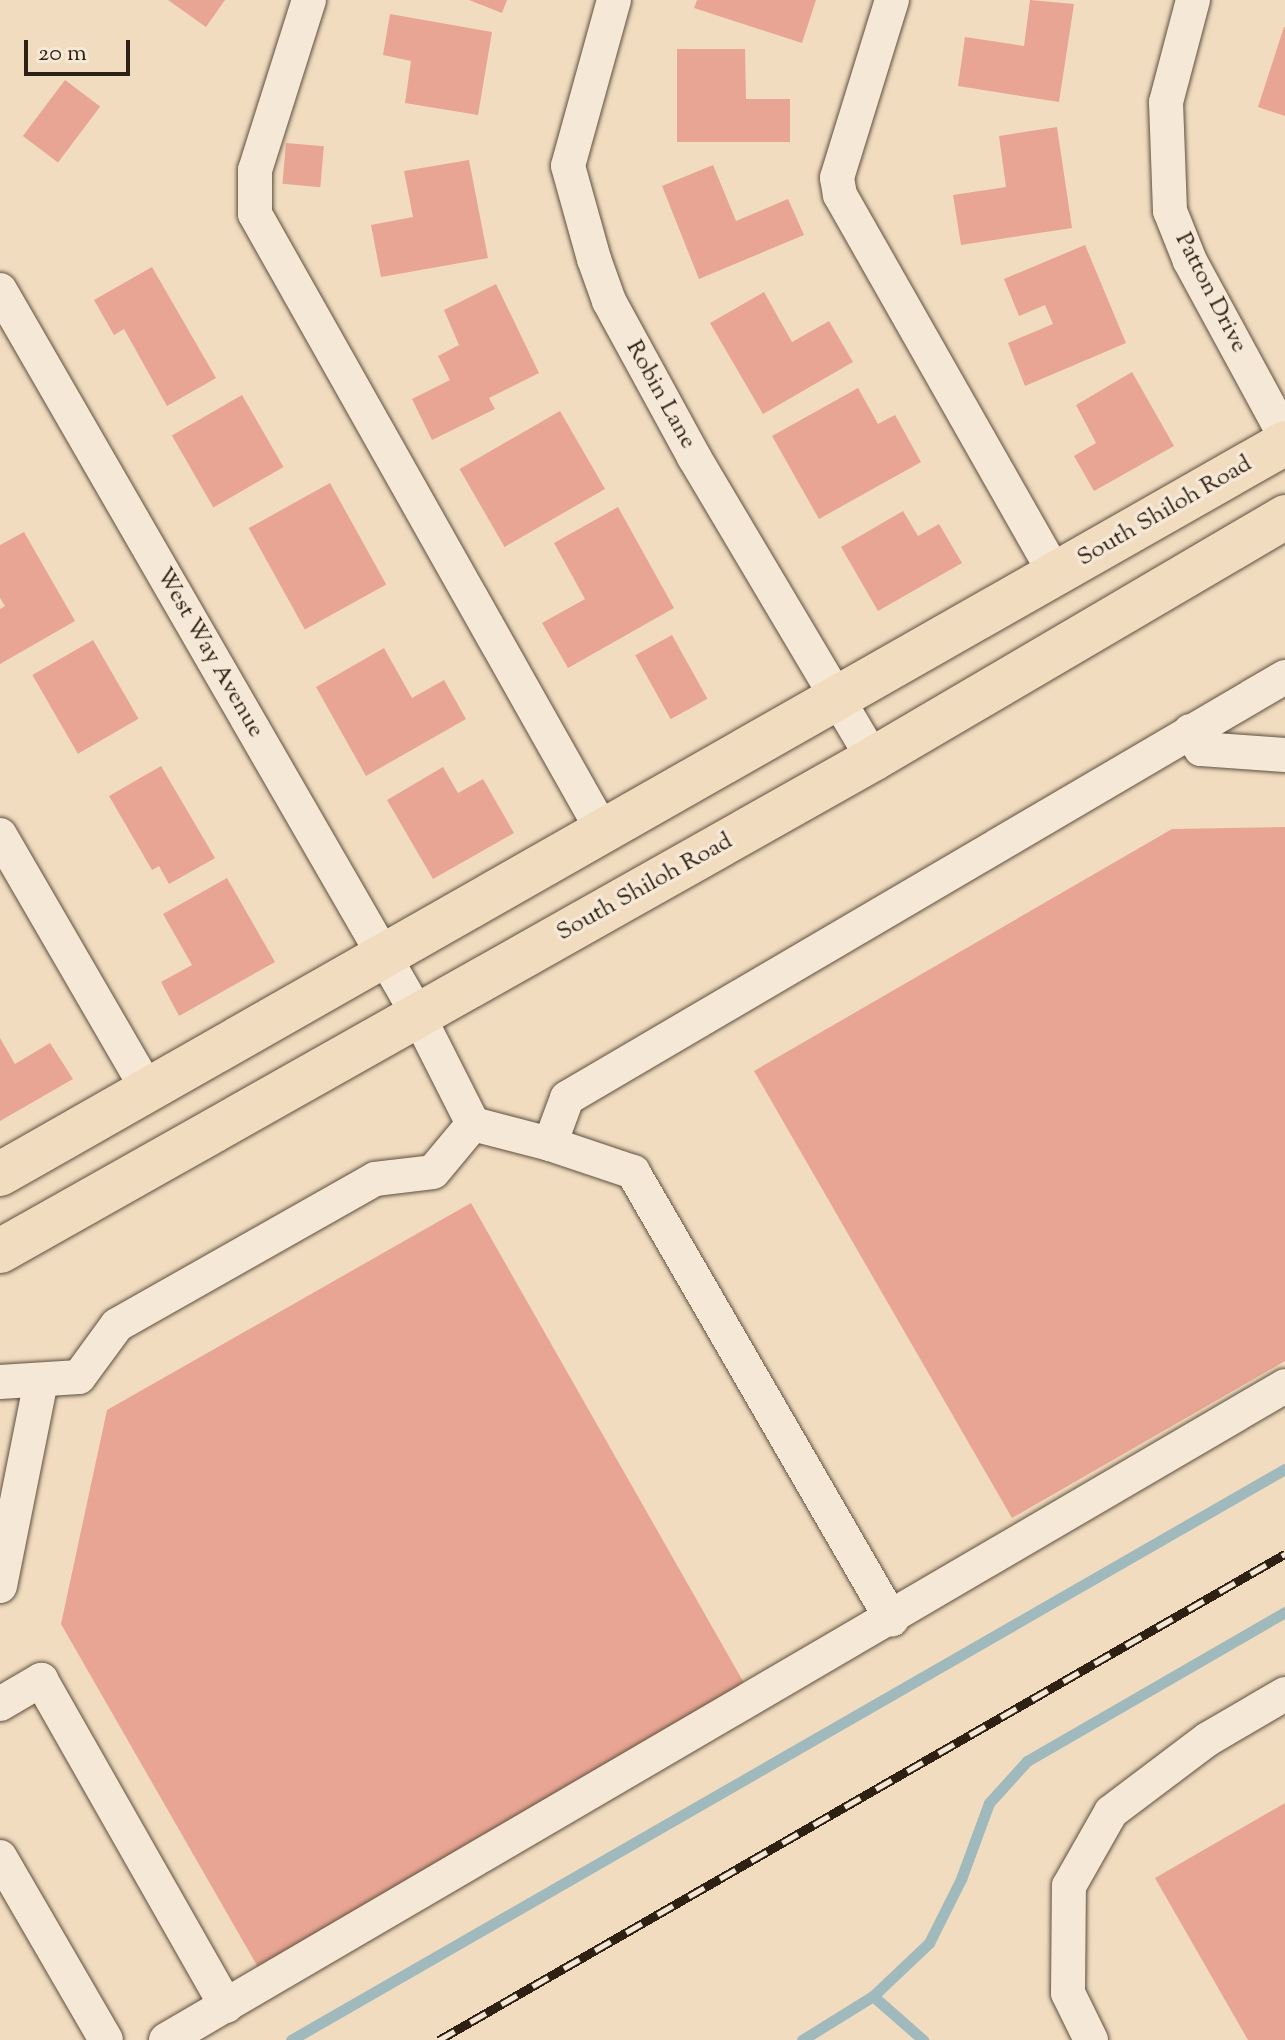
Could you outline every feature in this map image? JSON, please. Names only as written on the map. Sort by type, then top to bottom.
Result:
[{"type":"main road","name":"South Shiloh Road","points":[[0,1174],[839,700],[1285,443]]},
{"type":"main road","name":"South Shiloh Road","points":[[0,1251],[873,759],[1285,517]]},
{"type":"street","points":[[309,0],[255,170],[255,214],[604,833]]},
{"type":"street","name":"Robin Lane","points":[[614,0],[568,166],[594,259],[609,301],[694,457],[873,759]]},
{"type":"street","points":[[892,0],[837,178],[840,195],[1056,575]]},
{"type":"street","name":"Patton Drive","points":[[1193,0],[1166,102],[1170,211],[1190,261],[1285,436]]},
{"type":"street","name":"West Way Avenue","points":[[0,290],[418,1015],[473,1124]]},
{"type":"street","points":[[550,1144],[567,1098],[1285,677]]},
{"type":"street","points":[[1190,731],[1201,749],[1285,755]]},
{"type":"street","points":[[0,835],[148,1090]]},
{"type":"street","points":[[0,1383],[79,1377],[117,1325],[375,1179],[433,1172],[473,1124],[550,1144],[633,1172],[892,1620]]},
{"type":"street","points":[[0,1586],[41,1380]]},
{"type":"street","points":[[166,2040],[892,1620],[1285,1386]]},
{"type":"street","points":[[0,1704],[41,1680],[226,2006]]},
{"type":"street","points":[[1091,2040],[1068,1993],[1069,1886],[1111,1812],[1208,1739],[1285,1694]]},
{"type":"street","points":[[0,1857],[106,2040]]},
{"type":"building","points":[[168,0],[225,0],[206,27]]},
{"type":"building","points":[[469,0],[507,0],[502,13]]},
{"type":"building","points":[[697,0],[816,0],[802,43],[694,8]]},
{"type":"building","points":[[1030,0],[1074,4],[1059,102],[958,86],[965,37],[1024,46]]},
{"type":"building","points":[[390,14],[492,32],[478,115],[405,103],[411,61],[383,55]]},
{"type":"building","points":[[1285,27],[1285,116],[1258,107]]},
{"type":"building","points":[[677,49],[745,49],[746,99],[790,99],[790,142],[677,142]]},
{"type":"building","points":[[65,80],[100,106],[58,162],[23,136]]},
{"type":"building","points":[[1057,127],[1072,228],[961,245],[953,195],[1006,187],[999,136]]},
{"type":"building","points":[[286,143],[324,146],[320,187],[282,184]]},
{"type":"building","points":[[469,160],[488,258],[381,277],[371,225],[413,217],[404,171]]},
{"type":"building","points":[[713,165],[736,221],[788,199],[804,235],[699,279],[662,186]]},
{"type":"building","points":[[1085,245],[1126,343],[1025,386],[1008,343],[1053,324],[1045,305],[1019,316],[1004,279]]},
{"type":"building","points":[[152,267],[216,378],[167,406],[124,329],[114,335],[94,300]]},
{"type":"building","points":[[496,284],[539,373],[489,398],[495,409],[432,440],[412,399],[450,380],[438,356],[459,345],[444,310]]},
{"type":"building","points":[[764,292],[792,342],[829,321],[853,362],[763,414],[710,323]]},
{"type":"building","points":[[1132,372],[1174,446],[1094,491],[1074,456],[1096,443],[1076,405]]},
{"type":"building","points":[[858,388],[878,424],[895,415],[921,462],[819,519],[772,436]]},
{"type":"building","points":[[242,395],[284,467],[213,507],[172,436]]},
{"type":"building","points":[[560,411],[605,489],[505,547],[460,469]]},
{"type":"building","points":[[330,483],[386,584],[305,630],[249,528]]},
{"type":"building","points":[[618,507],[674,608],[568,668],[542,623],[585,599],[554,543]]},
{"type":"building","points":[[903,511],[918,536],[939,524],[962,563],[878,611],[841,547]]},
{"type":"building","points":[[24,532],[75,621],[0,664],[0,609],[5,606],[0,598],[0,545]]},
{"type":"building","points":[[672,635],[707,699],[671,719],[635,655]]},
{"type":"building","points":[[93,640],[138,719],[78,754],[32,675]]},
{"type":"building","points":[[384,648],[412,698],[444,680],[466,719],[366,776],[316,687]]},
{"type":"building","points":[[161,766],[215,858],[169,884],[159,866],[152,870],[109,796]]},
{"type":"building","points":[[443,767],[458,793],[483,779],[514,833],[433,879],[387,800]]},
{"type":"building","points":[[1285,827],[1285,1361],[1012,1518],[754,1071],[1172,829]]},
{"type":"building","points":[[227,878],[275,962],[179,1016],[161,982],[192,965],[163,914]]},
{"type":"building","points":[[0,1038],[15,1064],[50,1043],[73,1079],[0,1121]]},
{"type":"building","points":[[471,1203],[748,1690],[259,1969],[61,1624],[107,1410]]},
{"type":"building","points":[[1285,1803],[1285,2040],[1248,2040],[1155,1878]]},
{"type":"waterway","points":[[291,2040],[1285,1469]]},
{"type":"waterway","points":[[802,2040],[873,1996],[929,1943],[961,1879],[989,1803],[1027,1761],[1285,1612]]},
{"type":"waterway","points":[[873,1996],[923,2040]]},
{"type":"railway","points":[[439,2040],[1285,1554]]}]
